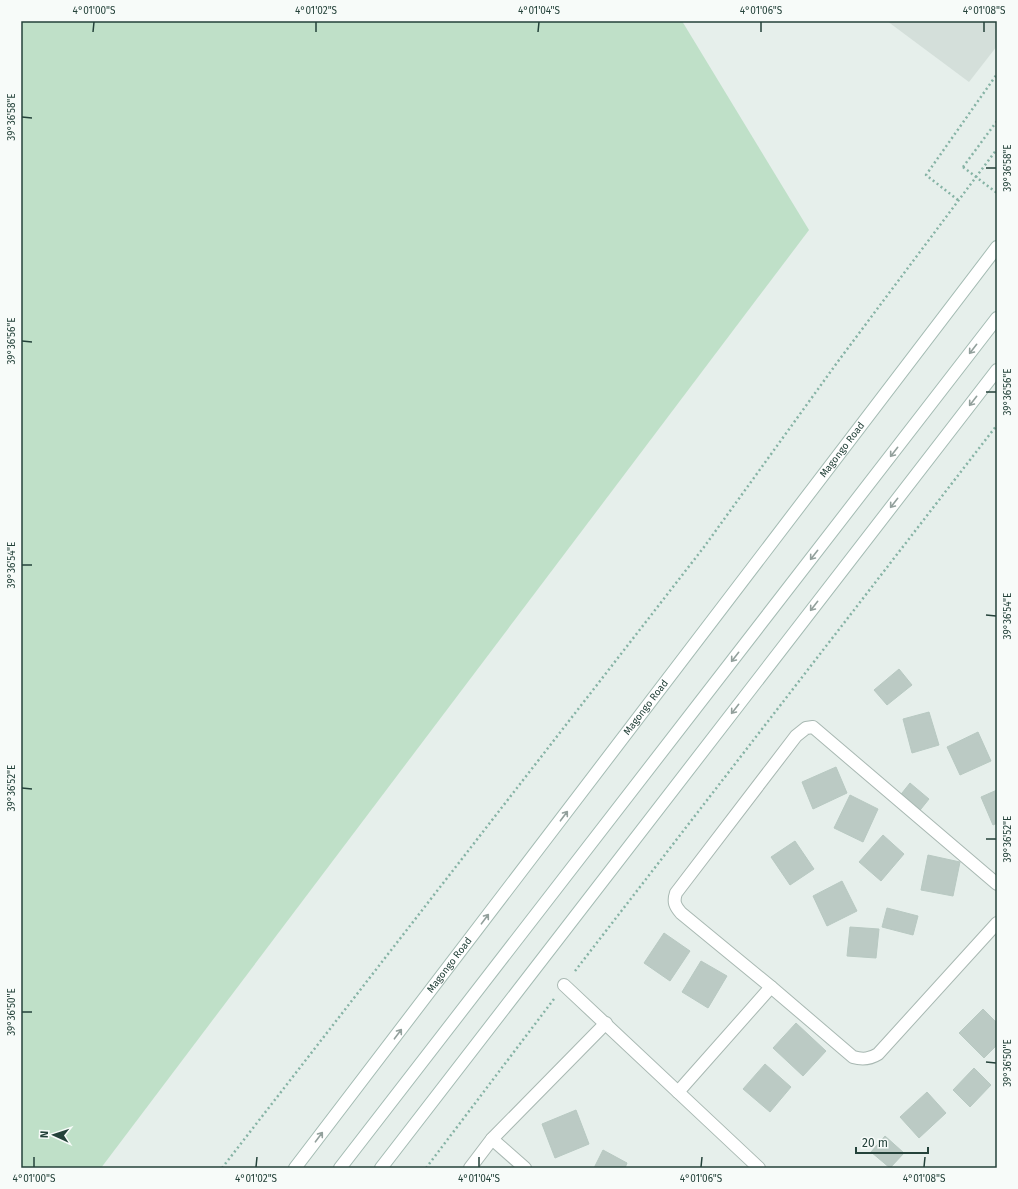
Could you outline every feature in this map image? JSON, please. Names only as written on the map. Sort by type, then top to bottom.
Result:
[{"type":"main road","name":"Magongo Road","points":[[296,1168],[997,247]]},
{"type":"main road","points":[[340,1168],[997,318]]},
{"type":"main road","points":[[381,1168],[997,370]]},
{"type":"main road","points":[[997,884],[813,727],[806,728],[796,736],[676,893],[673,900],[681,913],[853,1057],[860,1059],[871,1058],[878,1054],[997,923]]},
{"type":"main road","points":[[564,985],[759,1168]]},
{"type":"main road","points":[[678,1092],[771,987]]},
{"type":"main road","points":[[470,1168],[492,1139],[606,1023]]},
{"type":"main road","points":[[492,1139],[525,1168]]},
{"type":"path","points":[[958,200],[926,175],[997,74]]},
{"type":"path","points":[[997,120],[963,167],[997,193]]},
{"type":"path","points":[[222,1168],[704,547],[826,378],[997,149]]},
{"type":"path","points":[[426,1168],[564,985],[997,425]]},
{"type":"shaded area","points":[[887,21],[997,21],[997,46],[969,82]]},
{"type":"green space","points":[[21,21],[682,21],[809,230],[101,1168],[21,1168]]},
{"type":"building","points":[[899,669],[912,685],[887,705],[874,690]]},
{"type":"building","points":[[929,712],[939,745],[912,753],[903,719]]},
{"type":"building","points":[[978,732],[991,761],[960,775],[947,747]]},
{"type":"building","points":[[836,767],[847,793],[813,809],[802,782]]},
{"type":"building","points":[[910,783],[929,799],[917,814],[898,798]]},
{"type":"building","points":[[997,790],[997,823],[993,825],[981,797]]},
{"type":"building","points":[[850,795],[878,809],[863,842],[834,828]]},
{"type":"building","points":[[883,835],[904,854],[881,881],[859,862]]},
{"type":"building","points":[[795,841],[814,869],[790,885],[771,857]]},
{"type":"building","points":[[928,855],[960,862],[953,896],[921,890]]},
{"type":"building","points":[[842,881],[857,911],[827,926],[813,896]]},
{"type":"building","points":[[887,908],[918,916],[913,935],[882,927]]},
{"type":"building","points":[[850,927],[879,929],[876,958],[847,956]]},
{"type":"building","points":[[664,933],[690,951],[670,981],[644,963]]},
{"type":"building","points":[[701,961],[727,976],[708,1008],[682,992]]},
{"type":"building","points":[[983,1009],[997,1023],[997,1045],[984,1058],[959,1033]]},
{"type":"building","points":[[796,1023],[826,1051],[803,1076],[773,1048]]},
{"type":"building","points":[[765,1064],[791,1087],[770,1112],[743,1089]]},
{"type":"building","points":[[974,1068],[991,1085],[970,1107],[953,1090]]},
{"type":"building","points":[[927,1092],[946,1113],[919,1138],[900,1117]]},
{"type":"building","points":[[576,1110],[589,1144],[555,1158],[542,1124]]},
{"type":"building","points":[[885,1136],[904,1153],[890,1168],[871,1152]]},
{"type":"building","points":[[603,1150],[627,1163],[625,1168],[594,1168]]}]
